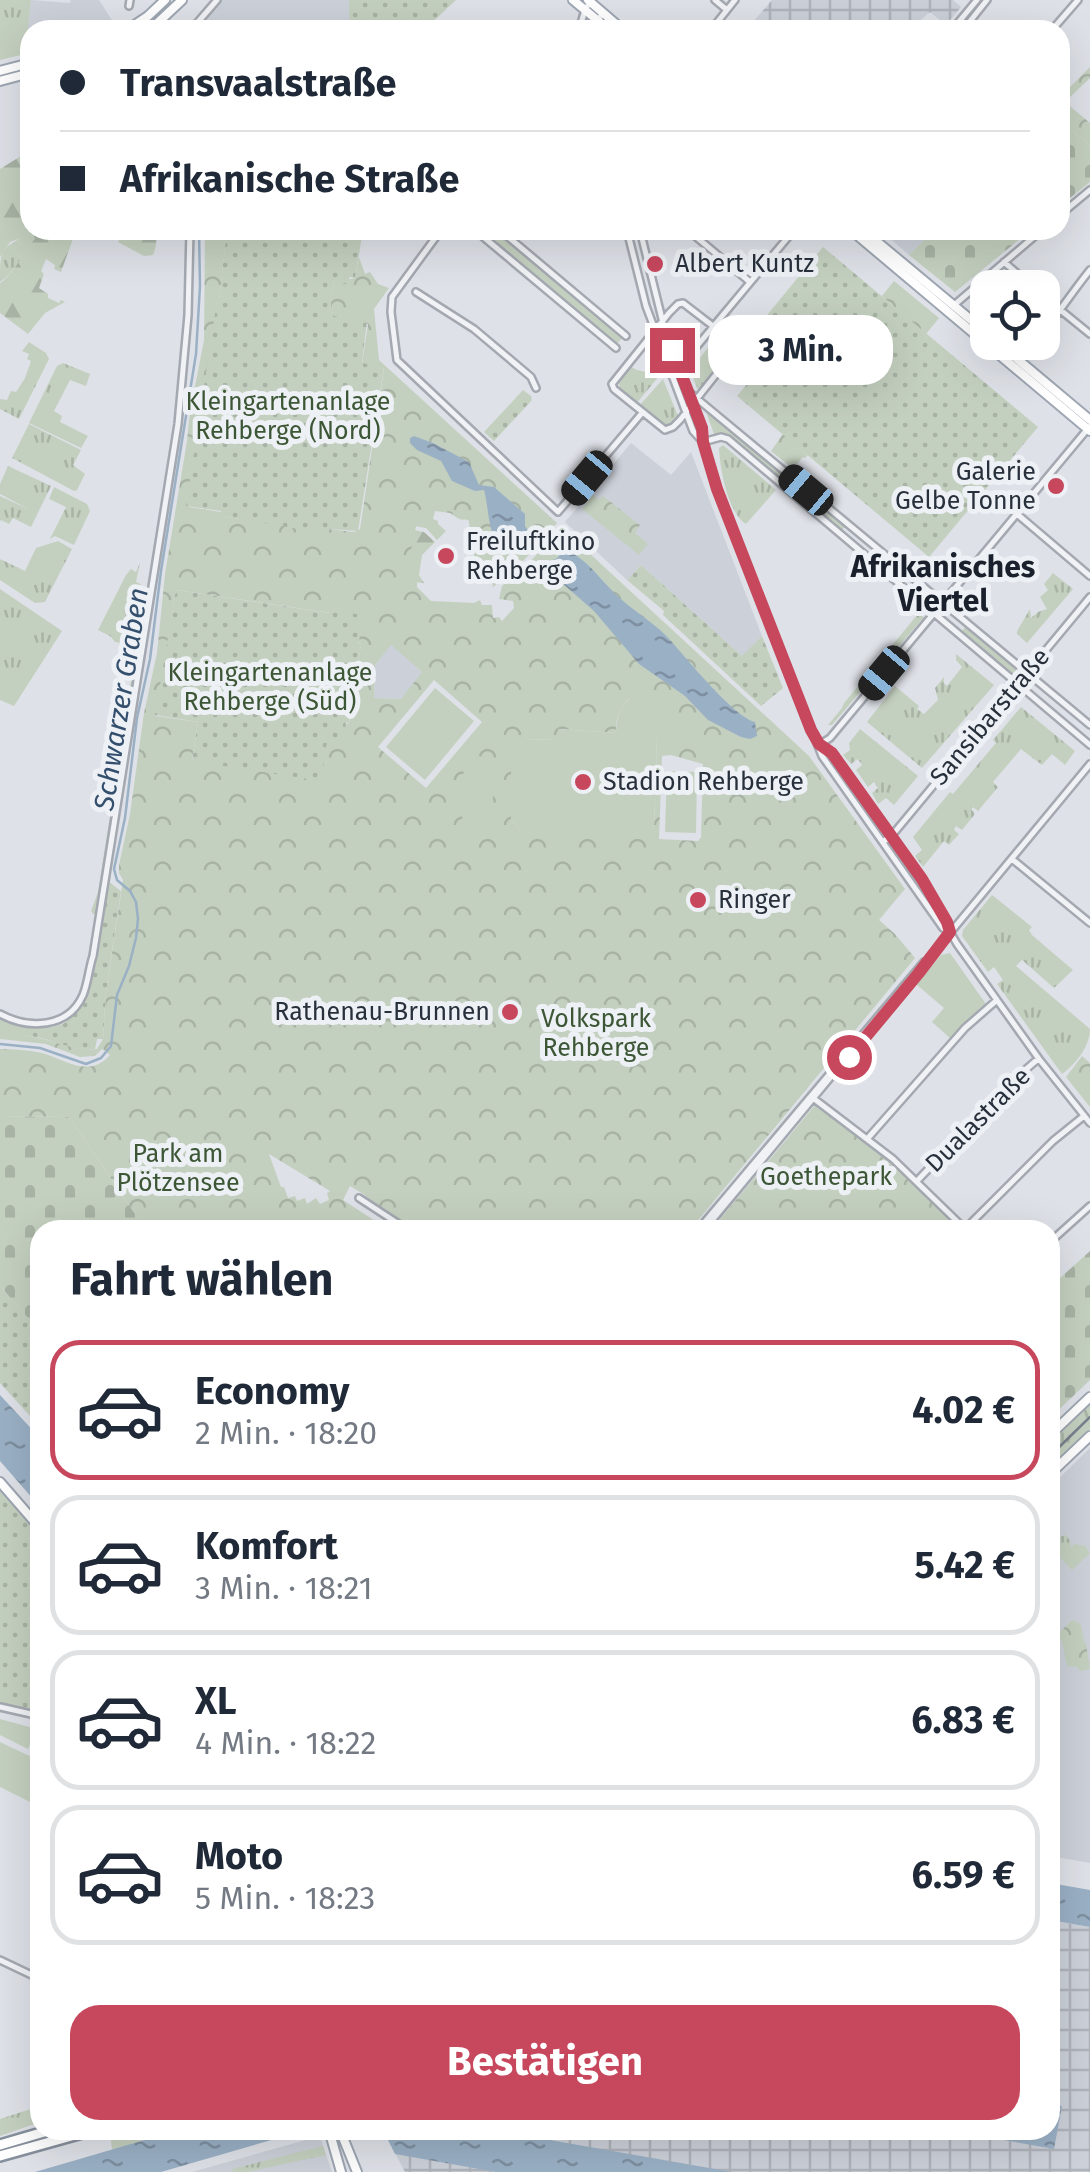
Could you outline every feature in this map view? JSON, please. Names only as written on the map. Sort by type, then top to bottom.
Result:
[{"type":"highway","points":[[0,2145],[30,2136]]},
{"type":"highway","points":[[0,2156],[57,2140]]},
{"type":"main road","points":[[140,20],[165,0]]},
{"type":"main road","points":[[161,20],[182,0]]},
{"type":"main road","points":[[573,0],[588,4],[602,20]]},
{"type":"main road","points":[[600,17],[605,20]]},
{"type":"main road","points":[[863,240],[1089,427]]},
{"type":"main road","points":[[875,240],[970,320]]},
{"type":"main road","points":[[1018,360],[1089,427]]},
{"type":"main road","points":[[1060,1426],[1090,1397]]},
{"type":"main road","points":[[1060,1464],[1090,1436]]},
{"type":"main road","points":[[0,1482],[30,1516]]},
{"type":"main road","points":[[332,2140],[341,2172]]},
{"type":"main road","points":[[344,2140],[358,2172]]},
{"type":"street","points":[[200,18],[209,0]]},
{"type":"street","points":[[200,18],[218,0]]},
{"type":"street","points":[[715,0],[727,10]]},
{"type":"street","points":[[719,20],[736,0]]},
{"type":"street","points":[[960,20],[977,0]]},
{"type":"street","points":[[971,20],[987,0]]},
{"type":"street","points":[[1061,20],[1078,0]]},
{"type":"street","points":[[1070,207],[1090,190]]},
{"type":"street","points":[[0,1014],[29,1024],[63,1017],[76,1006],[82,994],[93,956],[178,424],[188,315],[190,240]]},
{"type":"street","points":[[434,240],[405,285],[392,297],[395,356],[399,364],[558,512],[642,413]]},
{"type":"street","points":[[487,240],[616,348]]},
{"type":"street","points":[[512,240],[626,336]]},
{"type":"street","points":[[629,240],[654,330],[693,432],[703,442]]},
{"type":"street","points":[[642,240],[663,320],[679,368],[696,401],[1090,725]]},
{"type":"street","points":[[700,240],[750,282]]},
{"type":"street","points":[[672,376],[786,240]]},
{"type":"street","points":[[953,306],[1030,240]]},
{"type":"street","points":[[1004,262],[1013,270]]},
{"type":"street","points":[[1090,270],[1060,310],[1090,334]]},
{"type":"street","points":[[416,292],[474,328],[531,377],[536,388]]},
{"type":"street","points":[[646,306],[658,302]]},
{"type":"street","points":[[684,303],[714,326],[737,348],[673,427],[665,430],[613,387],[614,378],[627,358],[678,304],[684,303]]},
{"type":"street","points":[[696,401],[717,489],[822,756],[943,928],[950,932]]},
{"type":"street","points":[[819,744],[830,738],[1089,427]]},
{"type":"street","points":[[703,442],[718,437],[728,439],[1090,745]]},
{"type":"street","points":[[1017,514],[1090,576]]},
{"type":"street","points":[[843,536],[851,527]]},
{"type":"street","name":"Sansibarstraße","points":[[883,842],[1090,596]]},
{"type":"street","points":[[819,744],[832,753],[922,879],[950,932],[997,1000],[1090,1123]]},
{"type":"street","points":[[710,1220],[914,970],[930,957],[1090,764]]},
{"type":"street","points":[[1012,859],[1090,923]]},
{"type":"street","points":[[868,1138],[965,1028],[997,1000]]},
{"type":"street","name":"Dualastraße","points":[[918,1181],[1010,1083],[1039,1059]]},
{"type":"street","points":[[812,1097],[868,1138],[955,1220]]},
{"type":"street","points":[[975,1220],[1053,1141],[1084,1116]]},
{"type":"street","points":[[359,1198],[393,1220]]},
{"type":"street","points":[[1060,1233],[1090,1206]]},
{"type":"street","points":[[0,1707],[30,1714]]},
{"type":"street","points":[[0,1960],[30,1975]]},
{"type":"shaded area","points":[[31,0],[99,0],[112,20],[29,20]]},
{"type":"shaded area","points":[[220,0],[349,0],[349,20],[203,20]]},
{"type":"shaded area","points":[[772,0],[953,0],[961,7],[950,20],[940,20],[930,12],[921,20],[755,20]]},
{"type":"shaded area","points":[[892,240],[924,240],[909,255]]},
{"type":"shaded area","points":[[631,443],[671,475],[691,452],[762,636],[743,657],[641,565],[627,580],[565,522]]},
{"type":"shaded area","points":[[391,644],[423,673],[401,699],[374,698],[375,665]]},
{"type":"shaded area","points":[[1090,1448],[1090,1863],[1060,1858],[1060,1477]]},
{"type":"shaded area","points":[[1060,1922],[1090,1927],[1090,2172],[405,2172],[388,2140],[1060,2140]]},
{"type":"shaded area","points":[[306,2140],[321,2140],[332,2172],[192,2172]]},
{"type":"green space","points":[[0,0],[31,0],[29,20],[20,20],[20,55],[0,60]]},
{"type":"green space","points":[[349,0],[456,0],[435,20],[349,20]]},
{"type":"green space","points":[[1090,67],[1090,78],[1070,97],[1070,87]]},
{"type":"green space","points":[[1070,106],[1090,123],[1090,146],[1070,129]]},
{"type":"green space","points":[[1070,129],[1090,146],[1090,182],[1070,198]]},
{"type":"green space","points":[[20,157],[20,238],[10,242],[0,257],[0,169]]},
{"type":"green space","points":[[20,238],[35,240],[0,282],[0,262],[12,243]]},
{"type":"green space","points":[[73,240],[61,272],[46,259],[41,271],[44,274],[39,288],[48,298],[65,302],[45,313],[28,334],[0,313],[0,283],[32,242]]},
{"type":"green space","points":[[157,240],[153,255],[144,256],[118,242]]},
{"type":"green space","name":"Volkspark Rehberge","points":[[205,240],[226,240],[189,507],[327,533],[328,529],[360,529],[384,368],[362,364],[368,324],[333,316],[330,310],[334,282],[355,278],[359,257],[365,274],[370,272],[378,284],[389,288],[374,309],[379,360],[557,523],[493,587],[491,561],[484,559],[473,521],[428,505],[419,512],[406,574],[417,582],[417,587],[431,601],[480,600],[482,605],[492,605],[493,618],[502,621],[514,608],[513,601],[499,599],[502,586],[561,527],[809,756],[905,889],[879,920],[915,958],[698,1220],[396,1220],[350,1186],[343,1200],[374,1220],[139,1220],[69,1117],[0,1116],[0,1049],[42,1053],[86,1067],[110,1055],[102,1049],[95,1056],[80,1057],[46,1044],[0,1039],[0,1018],[24,1026],[24,1035],[71,1047],[97,1049],[103,1039],[123,880],[119,865],[157,653],[190,412],[204,340]],"holes":[[[176,590],[331,611],[361,644],[349,722],[327,742],[192,761],[198,722],[156,716]],[[391,645],[422,672],[401,699],[374,698],[375,665]],[[434,680],[482,722],[426,788],[378,747]],[[629,698],[657,737],[654,827],[523,835],[511,819],[511,758],[524,739],[558,740],[559,729],[616,733],[617,719]],[[662,756],[703,764],[698,841],[659,839]],[[269,1154],[330,1191],[329,1200],[320,1204],[316,1198],[307,1204],[305,1198],[288,1198]]]},
{"type":"green space","name":"Kleingartenanlage Rehberge (Nord)","points":[[226,240],[361,240],[355,278],[350,277],[346,284],[334,283],[330,310],[334,316],[367,321],[362,363],[384,367],[358,531],[329,529],[328,534],[221,516],[221,511],[186,506]]},
{"type":"green space","points":[[493,240],[506,240],[623,337],[616,345]]},
{"type":"green space","points":[[924,240],[1019,240],[982,270],[970,270],[970,280],[955,292],[909,255]]},
{"type":"green space","points":[[823,247],[1038,427],[929,557],[737,396],[780,345],[758,326]]},
{"type":"green space","points":[[894,281],[939,318],[926,334],[908,319],[799,448],[808,455],[793,469],[771,451],[783,434],[790,440],[899,311],[882,296]]},
{"type":"green space","points":[[719,334],[729,343],[730,354],[700,390],[690,370]]},
{"type":"green space","points":[[29,342],[49,359],[19,419],[0,409],[0,399],[7,400],[25,378],[31,361],[27,359],[29,354],[22,351]]},
{"type":"green space","points":[[63,363],[90,374],[86,386],[70,380],[54,411],[62,416],[60,422],[88,436],[81,448],[29,423],[57,366]]},
{"type":"green space","points":[[629,366],[660,375],[636,404],[619,383]]},
{"type":"green space","points":[[663,379],[678,416],[665,425],[639,406]]},
{"type":"green space","points":[[523,390],[532,400],[494,441],[484,432]]},
{"type":"green space","points":[[705,409],[845,527],[842,530],[729,436],[714,434]]},
{"type":"green space","points":[[29,424],[81,450],[73,465],[85,474],[77,490],[12,458]]},
{"type":"green space","points":[[723,445],[776,490],[746,524],[734,510],[726,490],[719,448]]},
{"type":"green space","points":[[429,456],[509,573],[493,587],[491,561],[485,561],[486,574],[477,574],[468,516],[462,520],[435,511],[433,519],[446,531],[437,540],[426,528],[414,526]]},
{"type":"green space","points":[[8,466],[51,486],[31,527],[13,518],[9,524],[0,522],[0,496],[28,509],[0,494]]},
{"type":"green space","points":[[54,487],[87,504],[90,511],[74,545],[55,536],[50,539],[66,507],[49,499]]},
{"type":"green space","points":[[593,495],[599,500],[603,496],[640,525],[635,533],[648,544],[639,555],[582,509]]},
{"type":"green space","points":[[414,530],[424,532],[435,542],[422,555],[419,575],[424,583],[403,581]]},
{"type":"green space","points":[[58,541],[72,549],[45,602],[35,603],[0,580],[0,559],[25,571],[36,548]]},
{"type":"green space","points":[[140,563],[136,582],[141,584],[128,644],[115,642],[98,630],[126,575],[131,569],[136,572]]},
{"type":"green space","points":[[641,565],[742,656],[762,636],[783,688],[761,706],[627,580]]},
{"type":"green space","points":[[1053,573],[1073,589],[1027,643],[1017,631],[1030,609],[1031,618],[1047,609],[1040,597],[1048,590],[1044,584]]},
{"type":"green space","points":[[0,589],[62,631],[14,706],[0,700]]},
{"type":"green space","name":"Kleingartenanlage Rehberge (Süd)","points":[[176,590],[362,615],[349,722],[343,744],[327,742],[321,781],[192,761],[198,722],[155,715]]},
{"type":"green space","points":[[918,614],[924,617],[828,725],[844,703]]},
{"type":"green space","points":[[967,625],[1020,669],[1012,678],[960,633]]},
{"type":"green space","points":[[956,654],[994,685],[922,768],[867,722],[895,686],[924,714],[938,700],[935,688],[944,677],[947,686],[962,667]]},
{"type":"green space","points":[[135,655],[97,914],[93,914],[91,911],[98,892]]},
{"type":"green space","points":[[435,688],[474,721],[425,780],[386,747]]},
{"type":"green space","name":"Stadion Rehberge","points":[[639,691],[686,733],[682,740],[657,738],[654,827],[644,839],[523,835],[511,819],[511,757],[524,739],[557,740],[558,729],[616,733],[621,709]]},
{"type":"green space","points":[[1021,707],[1075,751],[1065,765],[1052,754],[1042,765],[1021,749],[993,782],[998,787],[978,811],[971,809],[975,814],[962,830],[956,826],[954,830],[959,834],[949,845],[944,841],[923,867],[915,856],[922,850],[913,837],[996,743],[993,740]]},
{"type":"green space","points":[[860,729],[918,776],[894,805],[886,798],[878,804],[872,793],[878,788],[874,782],[868,787],[856,770],[862,765],[858,759],[851,764],[843,755],[850,750],[849,743]]},
{"type":"green space","points":[[494,757],[492,827],[462,826],[464,758]]},
{"type":"green space","points":[[667,771],[697,772],[696,833],[665,832]]},
{"type":"green space","points":[[108,881],[121,891],[103,1039],[97,1039],[95,1049],[87,1049],[24,1035],[24,1027],[63,1024],[87,998]]},
{"type":"green space","points":[[992,895],[1032,927],[1032,935],[1073,970],[1054,988],[1022,960],[1016,966],[1090,1029],[1081,1054],[1062,1074],[997,984],[1003,980],[994,967],[988,972],[962,936]]},
{"type":"green space","points":[[950,953],[986,1004],[951,1039],[932,1022],[944,1008],[916,984],[941,955]]},
{"type":"green space","points":[[1082,1056],[1090,1063],[1090,1107],[1066,1077]]},
{"type":"green space","name":"Goethepark","points":[[815,1105],[890,1161],[951,1220],[719,1220]]},
{"type":"green space","points":[[0,1116],[69,1117],[139,1220],[30,1220],[30,1320],[0,1286]]},
{"type":"green space","points":[[1090,1251],[1090,1380],[1060,1408],[1060,1278]]},
{"type":"green space","points":[[0,1286],[30,1320],[30,1416],[0,1383]]},
{"type":"green space","points":[[1090,1401],[1090,1429],[1060,1458],[1060,1430]]},
{"type":"green space","points":[[0,1491],[30,1525],[30,1710],[0,1703]]},
{"type":"green space","points":[[1066,1535],[1071,1547],[1085,1546],[1090,1553],[1072,1570],[1060,1557],[1060,1537]]},
{"type":"green space","points":[[1072,1620],[1081,1624],[1090,1669],[1080,1671],[1067,1666],[1060,1632]]},
{"type":"green space","points":[[0,1719],[30,1727],[30,1745],[28,1749],[0,1735]]},
{"type":"green space","points":[[0,1742],[30,1756],[30,1802],[0,1787]]},
{"type":"green space","points":[[30,2109],[30,2126],[0,2136],[0,2119]]},
{"type":"green space","points":[[111,2140],[146,2140],[112,2150]]},
{"type":"green space","points":[[323,2146],[326,2155],[247,2172],[232,2169]]},
{"type":"water","points":[[414,436],[469,462],[479,485],[494,487],[525,514],[525,526],[532,536],[522,549],[501,546],[496,539],[484,490],[475,491],[452,481],[441,461],[410,443]]},
{"type":"water","points":[[571,552],[666,635],[723,699],[755,722],[757,736],[741,737],[708,720],[685,696],[639,664],[594,611],[544,562]]},
{"type":"water","points":[[0,1395],[30,1427],[30,1496],[0,1461]]},
{"type":"water","points":[[1060,1885],[1090,1890],[1090,1927],[1060,1922]]},
{"type":"water","points":[[145,2140],[271,2140],[161,2172],[35,2172]]},
{"type":"water","points":[[388,2140],[550,2140],[732,2172],[496,2172],[395,2154]]},
{"type":"water","points":[[1003,2140],[1056,2140],[1054,2149]]},
{"type":"waterway","name":"Schwarzer Graben","points":[[0,1044],[40,1048],[86,1064],[101,1058],[111,1046],[117,995],[129,966],[138,919],[136,902],[117,880],[114,869],[196,354],[199,240]]},
{"type":"tram line","points":[[1060,1446],[1090,1417]]},
{"type":"place","name":"Albert Kuntz","points":[[655,264]]},
{"type":"place","name":"Galerie Gelbe Tonne","points":[[1056,486]]},
{"type":"place","name":"Freiluftkino Rehberge","points":[[446,556]]},
{"type":"place","name":"Stadion Rehberge","points":[[583,782]]},
{"type":"place","name":"Ringer","points":[[698,900]]},
{"type":"place","name":"Rathenau-Brunnen","points":[[510,1012]]},
{"type":"district","name":"Afrikanisches Viertel","points":[[943,584]]},
{"type":"route","points":[[672,350],[702,428],[717,489],[811,730],[819,744],[832,753],[922,879],[950,932],[849,1057]]},
{"type":"park label","name":"Park am Plötzensee","points":[[178,1168]]}]
